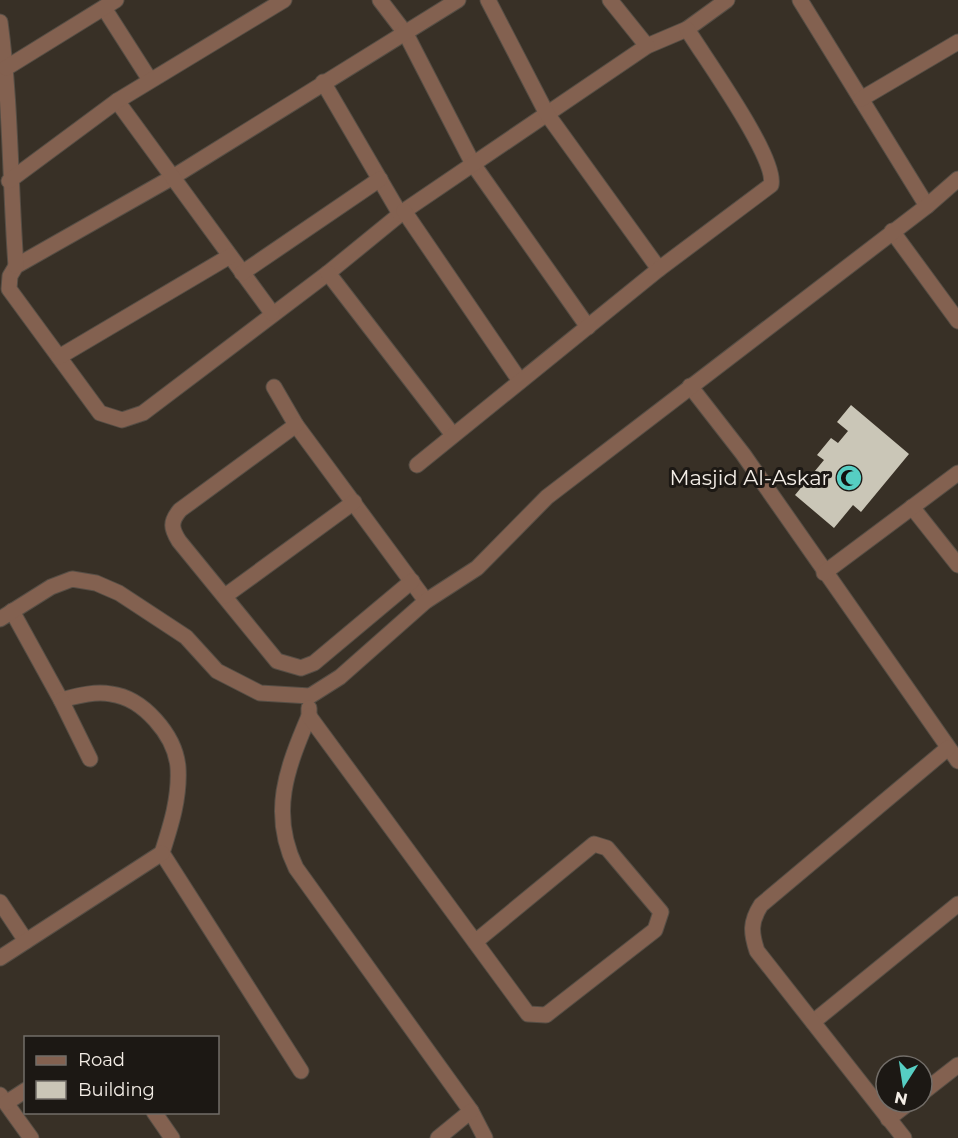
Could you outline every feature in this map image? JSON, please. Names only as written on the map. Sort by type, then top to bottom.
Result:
[{"type":"street","points":[[9,181],[117,101],[284,0]]},
{"type":"street","points":[[380,0],[406,34],[473,164],[588,327]]},
{"type":"street","points":[[458,0],[173,177],[16,266],[10,276],[9,289],[100,412],[122,420],[143,413],[272,313],[328,273],[402,212],[647,46],[687,29],[727,0]]},
{"type":"street","points":[[488,0],[547,114],[659,269]]},
{"type":"street","points":[[610,0],[647,46]]},
{"type":"street","points":[[800,0],[927,206]]},
{"type":"street","points":[[6,68],[110,4],[150,80]]},
{"type":"street","points":[[0,22],[6,68],[9,181],[16,266]]},
{"type":"street","points":[[417,465],[659,269],[771,185],[773,177],[759,143],[687,29]]},
{"type":"street","points":[[861,99],[958,42]]},
{"type":"street","points":[[323,82],[380,179],[520,381]]},
{"type":"street","points":[[117,101],[272,313]]},
{"type":"street","points":[[242,273],[380,179]]},
{"type":"street","points":[[90,759],[61,700],[6,615],[51,587],[72,579],[96,583],[118,593],[186,637],[217,671],[260,693],[310,696],[340,677],[426,601],[477,568],[547,497],[891,231],[927,206],[958,179]]},
{"type":"street","points":[[891,231],[958,321]]},
{"type":"street","points":[[59,357],[230,256]]},
{"type":"street","points":[[328,273],[453,435]]},
{"type":"street","points":[[690,386],[742,454],[958,761]]},
{"type":"street","points":[[274,387],[296,425],[426,601]]},
{"type":"street","points":[[296,425],[180,510],[172,519],[171,529],[179,541],[277,661],[301,668],[314,663],[412,581]]},
{"type":"street","points":[[824,573],[958,473]]},
{"type":"street","points":[[225,596],[354,502]]},
{"type":"street","points":[[912,507],[958,565]]},
{"type":"street","points":[[0,958],[162,853],[173,820],[178,766],[172,746],[143,708],[128,699],[111,694],[91,693],[61,700]]},
{"type":"street","points":[[310,696],[309,716],[286,772],[283,828],[287,850],[296,868],[471,1111],[485,1138]]},
{"type":"street","points":[[309,716],[475,942],[528,1014],[546,1015],[655,930],[661,912],[607,848],[594,844],[475,942]]},
{"type":"street","points":[[904,1138],[757,951],[751,933],[755,915],[761,905],[948,748]]},
{"type":"street","points":[[162,853],[301,1071]]},
{"type":"street","points":[[0,902],[26,941]]},
{"type":"street","points":[[813,1022],[958,904]]},
{"type":"street","points":[[934,1084],[958,1065]]},
{"type":"street","points":[[24,1091],[3,1099],[31,1138]]},
{"type":"street","points":[[438,1138],[471,1111]]},
{"type":"street","points":[[155,1114],[172,1138]]},
{"type":"street","points":[[888,1119],[894,1114]]},
{"type":"building","name":"Masjid Al-Askar","points":[[851,405],[909,454],[861,512],[853,505],[834,528],[795,495],[824,460],[817,455],[831,438],[838,443],[848,431],[837,422]]},
{"type":"place","name":"Masjid Al-Askar","points":[[849,478]]}]
